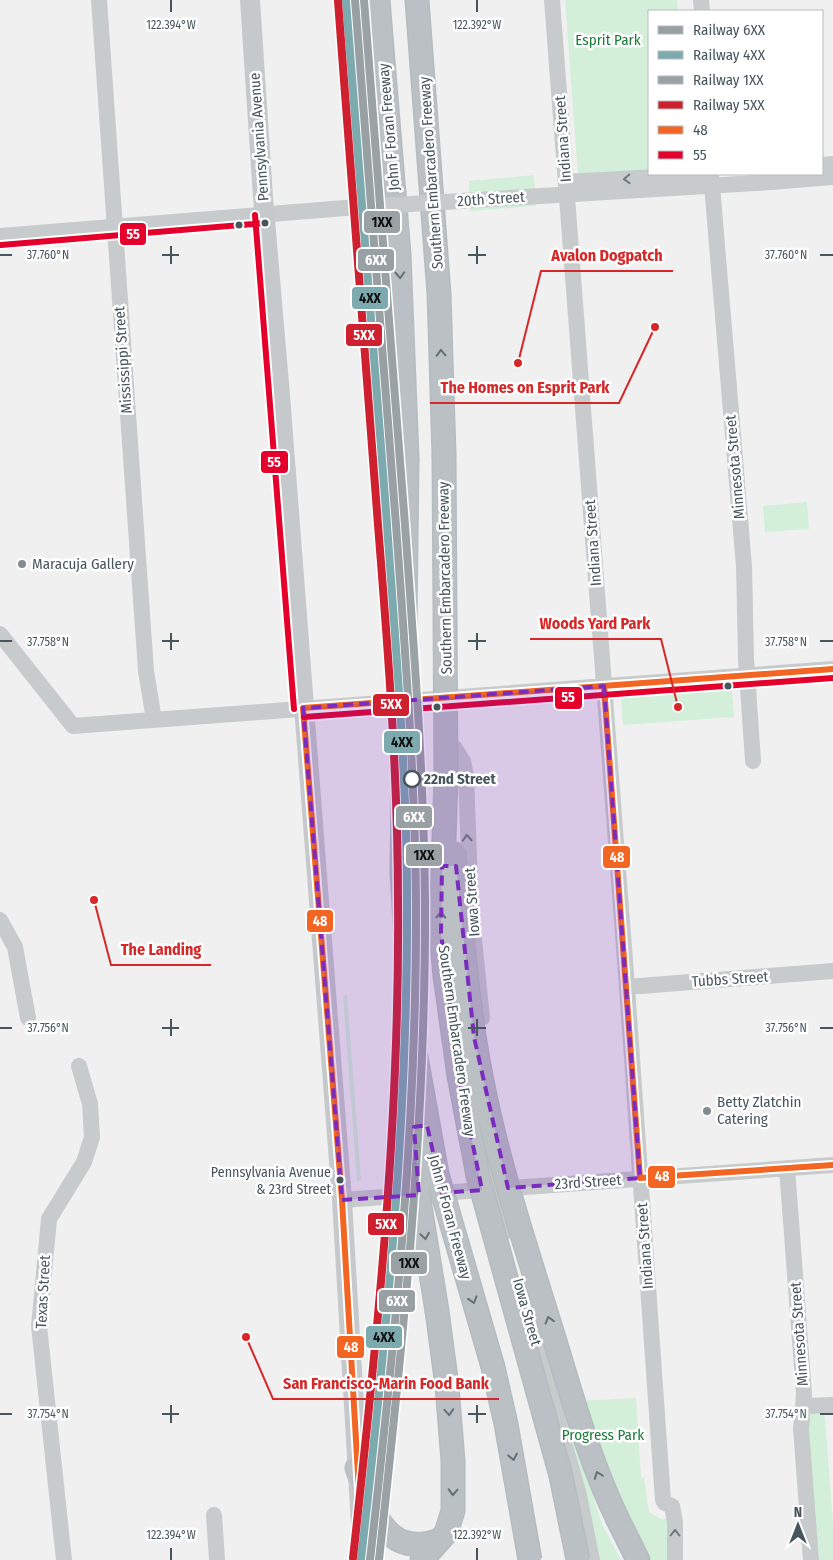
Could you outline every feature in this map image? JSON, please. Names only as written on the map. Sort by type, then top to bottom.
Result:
[{"type":"highway","points":[[367,0],[390,132]]},
{"type":"highway","name":"John F Foran Freeway","points":[[378,0],[402,298],[407,458],[402,871],[410,1029],[427,1127],[450,1224],[493,1367],[516,1474],[530,1560]]},
{"type":"highway","name":"Southern Embarcadero Freeway","points":[[417,0],[439,294],[444,455],[446,777],[441,933],[458,1076],[483,1193],[559,1466],[578,1560]]},
{"type":"highway","points":[[422,51],[431,0]]},
{"type":"highway","points":[[446,777],[474,1037],[491,1125],[517,1218],[584,1434],[605,1493],[638,1560]]},
{"type":"highway","points":[[406,979],[419,1200],[445,1368],[453,1462],[453,1511],[448,1528],[422,1560]]},
{"type":"highway","points":[[357,1468],[373,1514],[384,1534],[393,1541],[417,1547],[427,1546],[440,1540]]},
{"type":"main road","name":"Pennsylvania Avenue","points":[[250,0],[264,214],[342,1200],[363,1560]]},
{"type":"street","name":"Mississippi Street","points":[[99,0],[113,226],[146,671],[154,720]]},
{"type":"street","name":"Indiana Street","points":[[552,0],[627,987],[663,1500],[672,1506],[675,1522],[675,1560]]},
{"type":"street","points":[[566,182],[693,175]]},
{"type":"street","name":"Minnesota Street","points":[[711,175],[744,566],[753,761]]},
{"type":"street","name":"20th Street","points":[[0,236],[345,208],[833,177]]},
{"type":"street","points":[[0,634],[73,726],[833,669]]},
{"type":"street","name":"Iowa Street","points":[[446,697],[454,747],[463,761],[466,776],[471,910],[483,1020],[479,1060],[494,1189],[579,1494],[592,1560]]},
{"type":"street","points":[[0,920],[15,947],[28,1018]]},
{"type":"street","name":"Tubbs Street","points":[[627,987],[833,971]]},
{"type":"street","name":"Texas Street","points":[[64,1560],[39,1326],[49,1219],[84,1162],[92,1137],[90,1104],[79,1066]]},
{"type":"street","name":"23rd Street","points":[[342,1200],[833,1165]]},
{"type":"street","name":"Minnesota Street","points":[[786,1168],[804,1406],[801,1429],[811,1560]]},
{"type":"street","points":[[804,1406],[833,1405]]},
{"type":"street","points":[[214,1515],[218,1560]]},
{"type":"highlighted area","points":[[604,686],[640,1178],[508,1188],[474,1037],[456,866],[442,866],[441,933],[459,1076],[482,1190],[442,1193],[427,1125],[414,1127],[419,1195],[342,1200],[303,708]]},
{"type":"green space","points":[[342,0],[359,0],[381,196],[363,197]]},
{"type":"green space","name":"Esprit Park","points":[[565,0],[677,0],[678,10],[648,10],[648,172],[578,176]]},
{"type":"green space","points":[[534,175],[536,206],[470,211],[469,181]]},
{"type":"green space","points":[[807,502],[809,529],[765,532],[763,506]]},
{"type":"green space","points":[[732,690],[734,717],[623,725],[621,698]]},
{"type":"green space","points":[[347,995],[361,1180],[357,1181],[343,996]]},
{"type":"green space","name":"Progress Park","points":[[636,1398],[641,1477],[644,1478],[649,1512],[661,1519],[668,1519],[668,1560],[647,1560],[610,1485],[593,1497],[602,1524],[621,1560],[592,1560],[557,1402]]},
{"type":"green space","points":[[824,1407],[833,1522],[833,1560],[816,1560],[807,1417],[816,1408]]},
{"type":"rail line","name":"6XX","points":[[355,0],[406,666],[412,760],[416,902],[413,1067],[403,1231],[388,1396],[370,1560]]},
{"type":"rail line","name":"1XX","points":[[364,0],[415,666],[421,760],[425,902],[422,1067],[417,1149],[404,1314],[379,1560]]},
{"type":"rail line","name":"5XX","points":[[338,1],[389,666],[398,854],[398,983],[391,1148],[378,1312],[353,1558]]},
{"type":"rail line","name":"4XX","points":[[346,1],[397,666],[407,854],[404,1066],[394,1231],[361,1559]]},
{"type":"transit line","name":"55","points":[[255,215],[294,709]]},
{"type":"transit line","name":"55","points":[[1,245],[265,223]]},
{"type":"transit line","name":"48","points":[[303,708],[833,669]]},
{"type":"transit line","name":"55","points":[[304,717],[833,678]]},
{"type":"transit line","name":"48","points":[[604,686],[640,1178],[833,1165]]},
{"type":"transit line","name":"48","points":[[303,708],[342,1200],[363,1560]]},
{"type":"place","name":"The Homes on Esprit Park","points":[[655,327]]},
{"type":"place","name":"Avalon Dogpatch","points":[[518,363]]},
{"type":"place","name":"Maracuja Gallery","points":[[22,564]]},
{"type":"place","name":"Woods Yard Park","points":[[678,707]]},
{"type":"place","name":"22nd Street","points":[[412,779]]},
{"type":"place","name":"The Landing","points":[[94,900]]},
{"type":"place","name":"Betty Zlatchin Catering","points":[[707,1111]]},
{"type":"place","name":"Pennsylvania Avenue & 23rd Street","points":[[340,1180]]},
{"type":"place","name":"San Francisco-Marin Food Bank","points":[[246,1337]]}]
